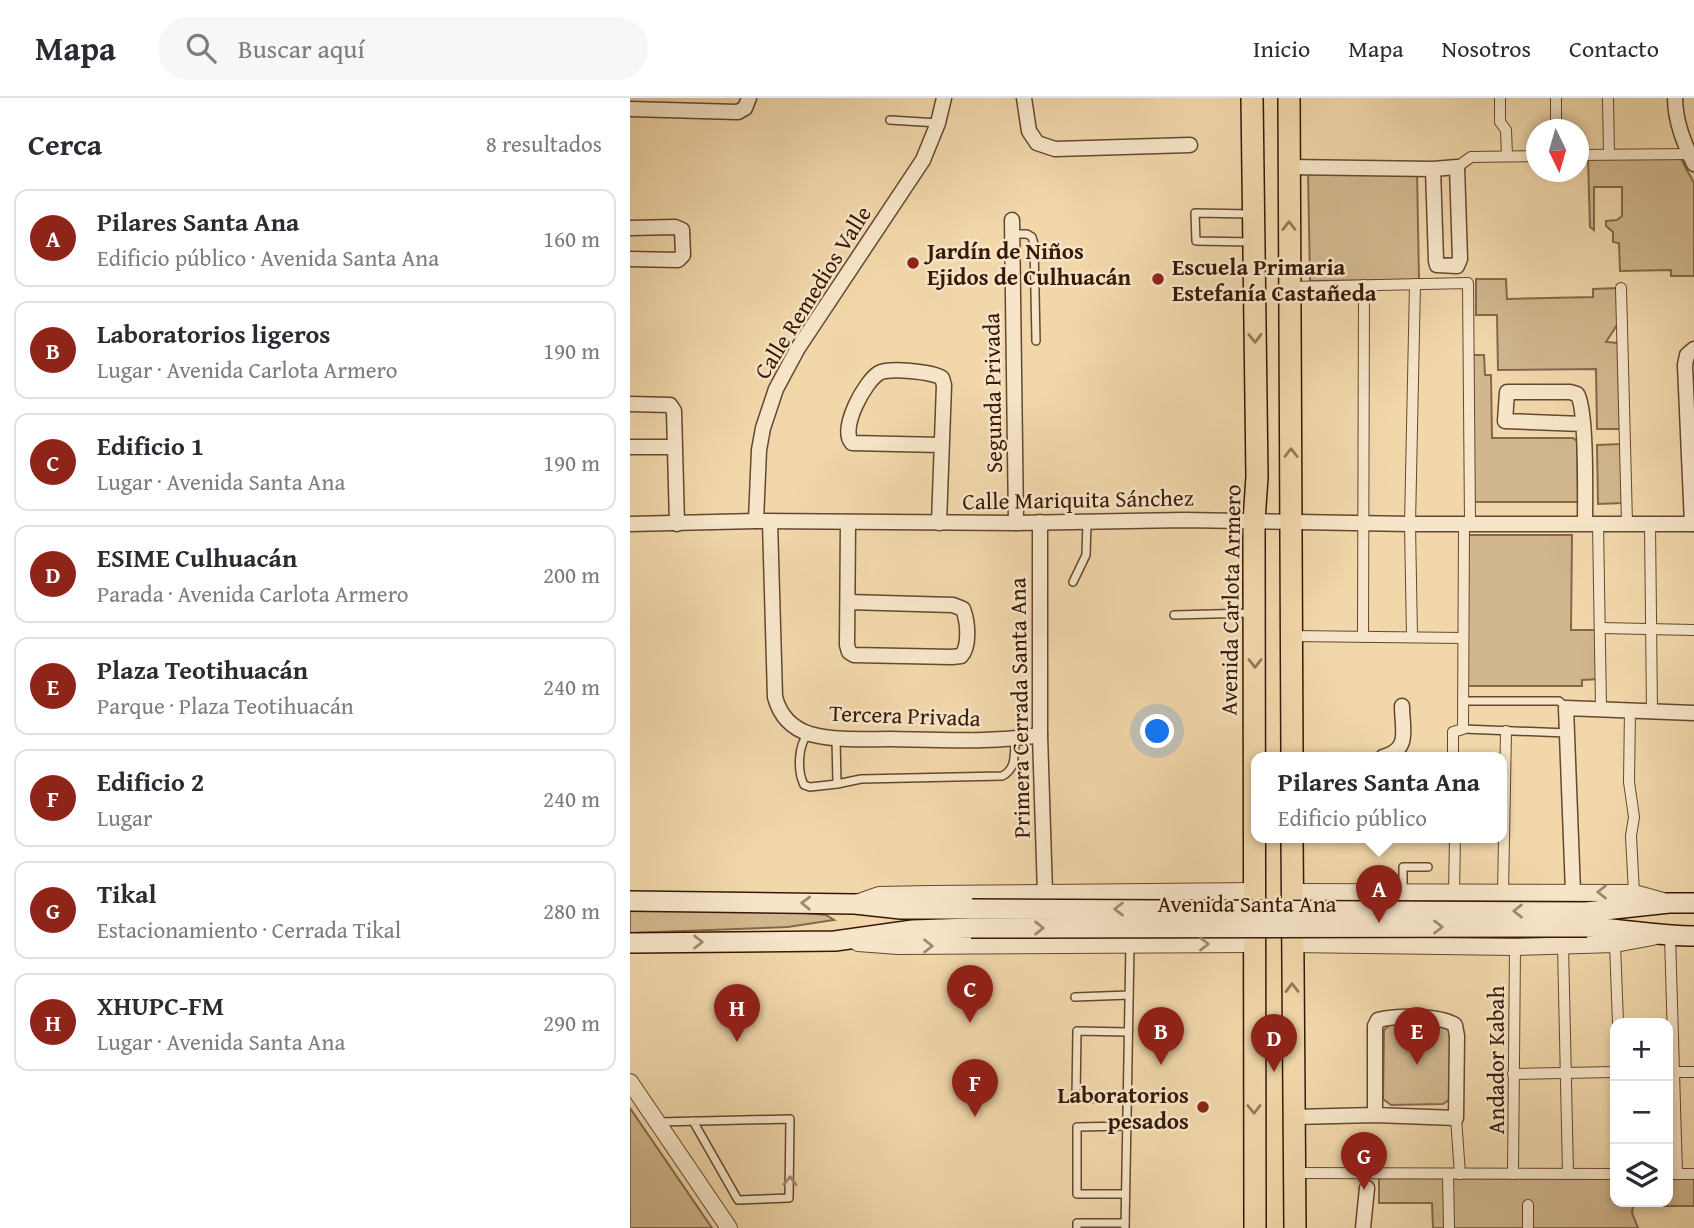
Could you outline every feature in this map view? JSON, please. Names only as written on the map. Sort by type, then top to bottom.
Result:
[{"type":"main road","name":"Avenida Carlota Armero","points":[[1252,98],[1257,477],[1254,521],[1254,752]]},
{"type":"main road","points":[[1289,98],[1292,752]]},
{"type":"main road","name":"Avenida Carlota Armero","points":[[1254,843],[1255,1228]]},
{"type":"main road","points":[[1292,843],[1295,1228]]},
{"type":"main road","name":"Avenida Santa Ana","points":[[630,901],[855,904],[901,909],[1587,919],[1664,936],[1694,936]]},
{"type":"main road","name":"Avenida Santa Ana","points":[[633,943],[835,941],[913,930],[1587,919],[1669,903],[1694,903]]},
{"type":"street","name":"Calle Remedios Valle","points":[[770,541],[763,521],[760,450],[763,429],[776,389],[798,348],[923,160],[938,123],[944,98]]},
{"type":"street","points":[[1024,98],[1029,131],[1037,143],[1055,149],[1190,145]]},
{"type":"street","points":[[1500,98],[1500,122],[1506,130],[1507,156]]},
{"type":"street","points":[[1556,98],[1556,119]]},
{"type":"street","points":[[1608,98],[1609,154]]},
{"type":"street","points":[[1589,155],[1692,158],[1675,112],[1675,98]]},
{"type":"street","points":[[630,109],[738,112],[747,103]]},
{"type":"street","points":[[1288,167],[1433,169],[1457,167],[1471,157],[1526,156]]},
{"type":"street","points":[[1433,169],[1436,261],[1437,265],[1457,266],[1460,259],[1457,167]]},
{"type":"street","points":[[630,228],[675,227],[682,230],[684,242],[683,256],[678,260],[630,259]]},
{"type":"street","name":"Segunda Privada","points":[[1012,227],[1016,523]]},
{"type":"street","points":[[1290,286],[1468,283],[1467,523],[1462,729],[1453,733],[1452,752]]},
{"type":"street","points":[[1412,638],[1410,523],[1415,284]]},
{"type":"street","points":[[1363,637],[1364,285]]},
{"type":"street","points":[[1621,288],[1627,523]]},
{"type":"street","points":[[1693,524],[1692,444],[1685,365],[1687,355],[1694,349]]},
{"type":"street","points":[[939,523],[944,385],[942,378],[934,373],[882,370],[873,377],[851,414],[847,429],[852,443],[940,446]]},
{"type":"street","points":[[1582,424],[1505,421],[1507,391],[1577,394],[1580,398],[1601,628],[1601,708]]},
{"type":"street","points":[[630,404],[670,405],[674,411],[677,524]]},
{"type":"street","points":[[630,447],[674,447]]},
{"type":"street","name":"Calle Mariquita Sánchez","points":[[630,524],[763,521],[1254,521],[1693,524]]},
{"type":"street","points":[[848,522],[847,645],[849,652],[854,655],[952,657],[961,656],[966,650],[966,617],[963,609],[953,605],[848,602]]},
{"type":"street","name":"Primera Cerrada Santa Ana","points":[[1040,522],[1040,735],[1045,893]]},
{"type":"street","points":[[1650,524],[1652,711]]},
{"type":"street","name":"Tercera Privada","points":[[770,541],[775,697],[779,711],[789,723],[808,734],[836,738],[1015,739],[1040,735]]},
{"type":"street","points":[[1601,628],[1694,630]]},
{"type":"street","points":[[1291,636],[1463,638]]},
{"type":"street","points":[[1397,752],[1401,747],[1402,706]]},
{"type":"street","points":[[1573,892],[1566,708],[1694,713]]},
{"type":"street","points":[[1630,709],[1629,782],[1634,817],[1631,836],[1634,892]]},
{"type":"street","points":[[1506,731],[1506,752]]},
{"type":"street","points":[[1454,892],[1455,843]]},
{"type":"street","points":[[1503,892],[1504,843]]},
{"type":"street","points":[[1152,891],[1164,894],[1172,902],[1177,920],[1170,936],[1153,944]]},
{"type":"street","name":"Avenida Santa Ana","points":[[855,904],[879,895],[1254,891]]},
{"type":"street","points":[[1356,944],[1347,943],[1335,936],[1328,912],[1334,901],[1344,893],[1357,891]]},
{"type":"street","name":"Avenida Santa Ana","points":[[1293,892],[1634,892],[1669,903]]},
{"type":"street","points":[[1664,936],[1668,1018]]},
{"type":"street","name":"Avenida Santa Ana","points":[[1292,944],[1515,947],[1615,944],[1664,936]]},
{"type":"street","name":"Avenida Santa Ana","points":[[835,941],[898,946],[1254,944]]},
{"type":"street","points":[[1615,944],[1618,1018]]},
{"type":"street","points":[[1563,945],[1568,1174]]},
{"type":"street","name":"Andador Kabah","points":[[1513,1174],[1515,947]]},
{"type":"street","points":[[1375,1115],[1378,1020],[1402,1017],[1447,1019],[1455,1025],[1457,1036],[1456,1118],[1460,1174]]},
{"type":"street","points":[[1513,1074],[1610,1072]]},
{"type":"street","points":[[1673,1072],[1694,1072]]},
{"type":"street","points":[[1671,1081],[1672,1144]]},
{"type":"street","points":[[630,1082],[729,1228]]},
{"type":"street","points":[[1294,1117],[1375,1115],[1456,1118]]},
{"type":"street","points":[[1294,1173],[1610,1174]]},
{"type":"street","points":[[1448,1174],[1449,1228]]},
{"type":"street","points":[[1673,1174],[1694,1174]]},
{"type":"street","points":[[1363,1228],[1367,1188]]},
{"type":"street","points":[[1528,1205],[1528,1228]]},
{"type":"lane","points":[[890,120],[938,123]]},
{"type":"lane","points":[[1253,214],[1195,213],[1196,241],[1253,242]]},
{"type":"lane","points":[[1012,227],[1032,237],[1034,244],[1036,341]]},
{"type":"lane","points":[[1073,582],[1086,555],[1087,521]]},
{"type":"lane","points":[[1174,615],[1255,613]]},
{"type":"lane","points":[[1462,701],[1559,701],[1566,708]]},
{"type":"lane","points":[[1462,729],[1569,733]]},
{"type":"lane","points":[[808,734],[802,741],[800,776],[804,785],[810,787],[861,779],[1002,776],[1009,773],[1013,766],[1015,739]]},
{"type":"lane","points":[[836,738],[837,784]]},
{"type":"lane","points":[[1402,891],[1403,867],[1428,867]]},
{"type":"lane","points":[[1077,1228],[1077,1223],[1125,1226],[1130,944]]},
{"type":"lane","points":[[1075,997],[1129,995]]},
{"type":"lane","points":[[1127,1099],[1076,1098],[1077,1031],[1128,1032]]},
{"type":"lane","points":[[657,1122],[693,1121],[790,1119],[789,1198],[738,1200],[693,1121]]},
{"type":"lane","points":[[1125,1194],[1077,1195],[1077,1127],[1126,1126]]},
{"type":"shaded area","points":[[1680,157],[1694,183],[1694,276],[1671,276],[1671,270],[1620,271],[1619,243],[1613,242],[1613,232],[1606,226],[1606,221],[1617,220],[1622,216],[1622,187],[1594,187],[1594,230],[1590,227],[1589,159]]},
{"type":"shaded area","points":[[1417,170],[1419,280],[1310,281],[1308,171]]},
{"type":"shaded area","points":[[1476,279],[1506,279],[1507,299],[1593,297],[1593,289],[1617,288],[1619,322],[1606,342],[1618,343],[1620,429],[1597,429],[1596,369],[1498,370],[1497,315],[1476,315]]},
{"type":"shaded area","points":[[1472,355],[1484,355],[1485,375],[1491,375],[1492,438],[1573,438],[1577,441],[1578,502],[1472,502]]},
{"type":"shaded area","points":[[1621,444],[1622,503],[1598,504],[1597,445]]},
{"type":"shaded area","points":[[1466,535],[1572,535],[1571,630],[1599,630],[1599,679],[1582,680],[1582,686],[1466,686]]},
{"type":"shaded area","points":[[630,906],[761,909],[826,915],[834,920],[788,927],[630,933]]},
{"type":"shaded area","points":[[1392,1023],[1444,1024],[1451,1032],[1450,1099],[1443,1104],[1391,1105],[1383,1099],[1384,1030]]},
{"type":"shaded area","points":[[630,1108],[712,1228],[630,1228]]},
{"type":"shaded area","points":[[1379,1178],[1610,1179],[1610,1207],[1633,1207],[1632,1213],[1638,1228],[1433,1228],[1432,1203],[1379,1203]]},
{"type":"shaded area","points":[[1673,1179],[1694,1179],[1694,1206],[1673,1206]]},
{"type":"place","name":"Jardín de Niños Ejidos de Culhuacán","points":[[913,263]]},
{"type":"place","name":"Escuela Primaria Estefanía Castañeda","points":[[1158,279]]},
{"type":"place","name":"Pilares Santa Ana","points":[[1379,923]]},
{"type":"place","name":"Edificio 1","points":[[970,1023]]},
{"type":"place","name":"XHUPC-FM","points":[[737,1042]]},
{"type":"place","name":"Laboratorios ligeros","points":[[1161,1065]]},
{"type":"place","name":"Plaza Teotihuacán","points":[[1417,1065]]},
{"type":"place","name":"ESIME Culhuacán","points":[[1274,1072]]},
{"type":"place","name":"Laboratorios pesados","points":[[1203,1107]]},
{"type":"place","name":"Edificio 2","points":[[975,1117]]},
{"type":"place","name":"Tikal","points":[[1364,1190]]}]
